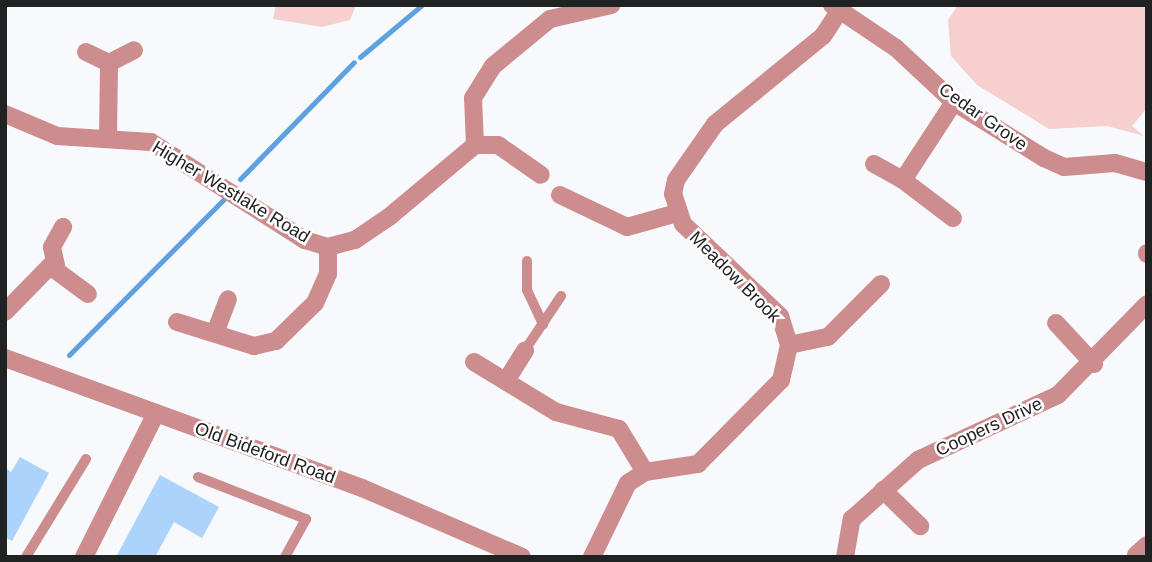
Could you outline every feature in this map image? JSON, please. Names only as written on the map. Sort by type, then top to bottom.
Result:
[{"type":"street","points":[[541,175],[498,145],[475,145],[473,98],[493,66],[550,19],[611,5]]},
{"type":"street","name":"Cedar Grove","points":[[835,8],[885,40],[954,102],[1064,167],[1115,163],[1147,172]]},
{"type":"street","name":"Meadow Brook","points":[[645,472],[698,464],[710,455],[781,380],[789,345],[780,316],[677,213],[676,180],[715,124],[822,36],[835,8]]},
{"type":"street","points":[[86,52],[110,62],[134,50]]},
{"type":"street","points":[[108,137],[110,62]]},
{"type":"street","points":[[903,180],[954,102]]},
{"type":"street","name":"Higher Westlake Road","points":[[5,114],[57,136],[108,137],[152,142],[305,240],[328,247],[355,240],[389,217],[475,145]]},
{"type":"street","points":[[874,164],[903,180],[953,218]]},
{"type":"street","name":"Meadow Brook","points":[[560,195],[627,227],[677,213]]},
{"type":"street","points":[[63,227],[52,247],[56,265],[88,295]]},
{"type":"street","points":[[177,322],[254,346],[286,334],[315,303],[328,274],[328,247]]},
{"type":"street","points":[[5,312],[56,265]]},
{"type":"street","points":[[789,345],[828,337],[881,284]]},
{"type":"street","points":[[215,333],[228,299]]},
{"type":"street","name":"Coopers Drive","points":[[845,557],[852,519],[918,460],[1058,395],[1094,364],[1147,304]]},
{"type":"street","points":[[1056,323],[1094,364]]},
{"type":"street","points":[[506,381],[525,350]]},
{"type":"street","name":"Old Bideford Road","points":[[5,358],[362,488],[522,557]]},
{"type":"street","points":[[474,362],[556,411],[619,429],[645,472],[619,497],[592,557]]},
{"type":"street","points":[[84,557],[156,413]]},
{"type":"street","points":[[883,490],[920,526]]},
{"type":"lane","points":[[527,261],[527,290],[543,324]]},
{"type":"lane","points":[[525,350],[561,296]]},
{"type":"lane","points":[[26,557],[86,458]]},
{"type":"lane","points":[[198,477],[306,519],[285,557]]},
{"type":"shaded area","points":[[276,5],[356,5],[350,20],[322,27],[273,19]]},
{"type":"shaded area","points":[[958,5],[1146,5],[1147,108],[1132,126],[1144,136],[1107,126],[1049,129],[977,85],[951,56],[948,20]]},
{"type":"building","points":[[20,457],[49,473],[12,541],[5,537],[5,468],[11,472]]},
{"type":"building","points":[[160,475],[219,507],[202,538],[174,522],[155,557],[116,557]]},
{"type":"waterway","points":[[360,57],[422,5]]},
{"type":"waterway","points":[[240,179],[354,62]]},
{"type":"waterway","points":[[69,355],[224,199]]}]
